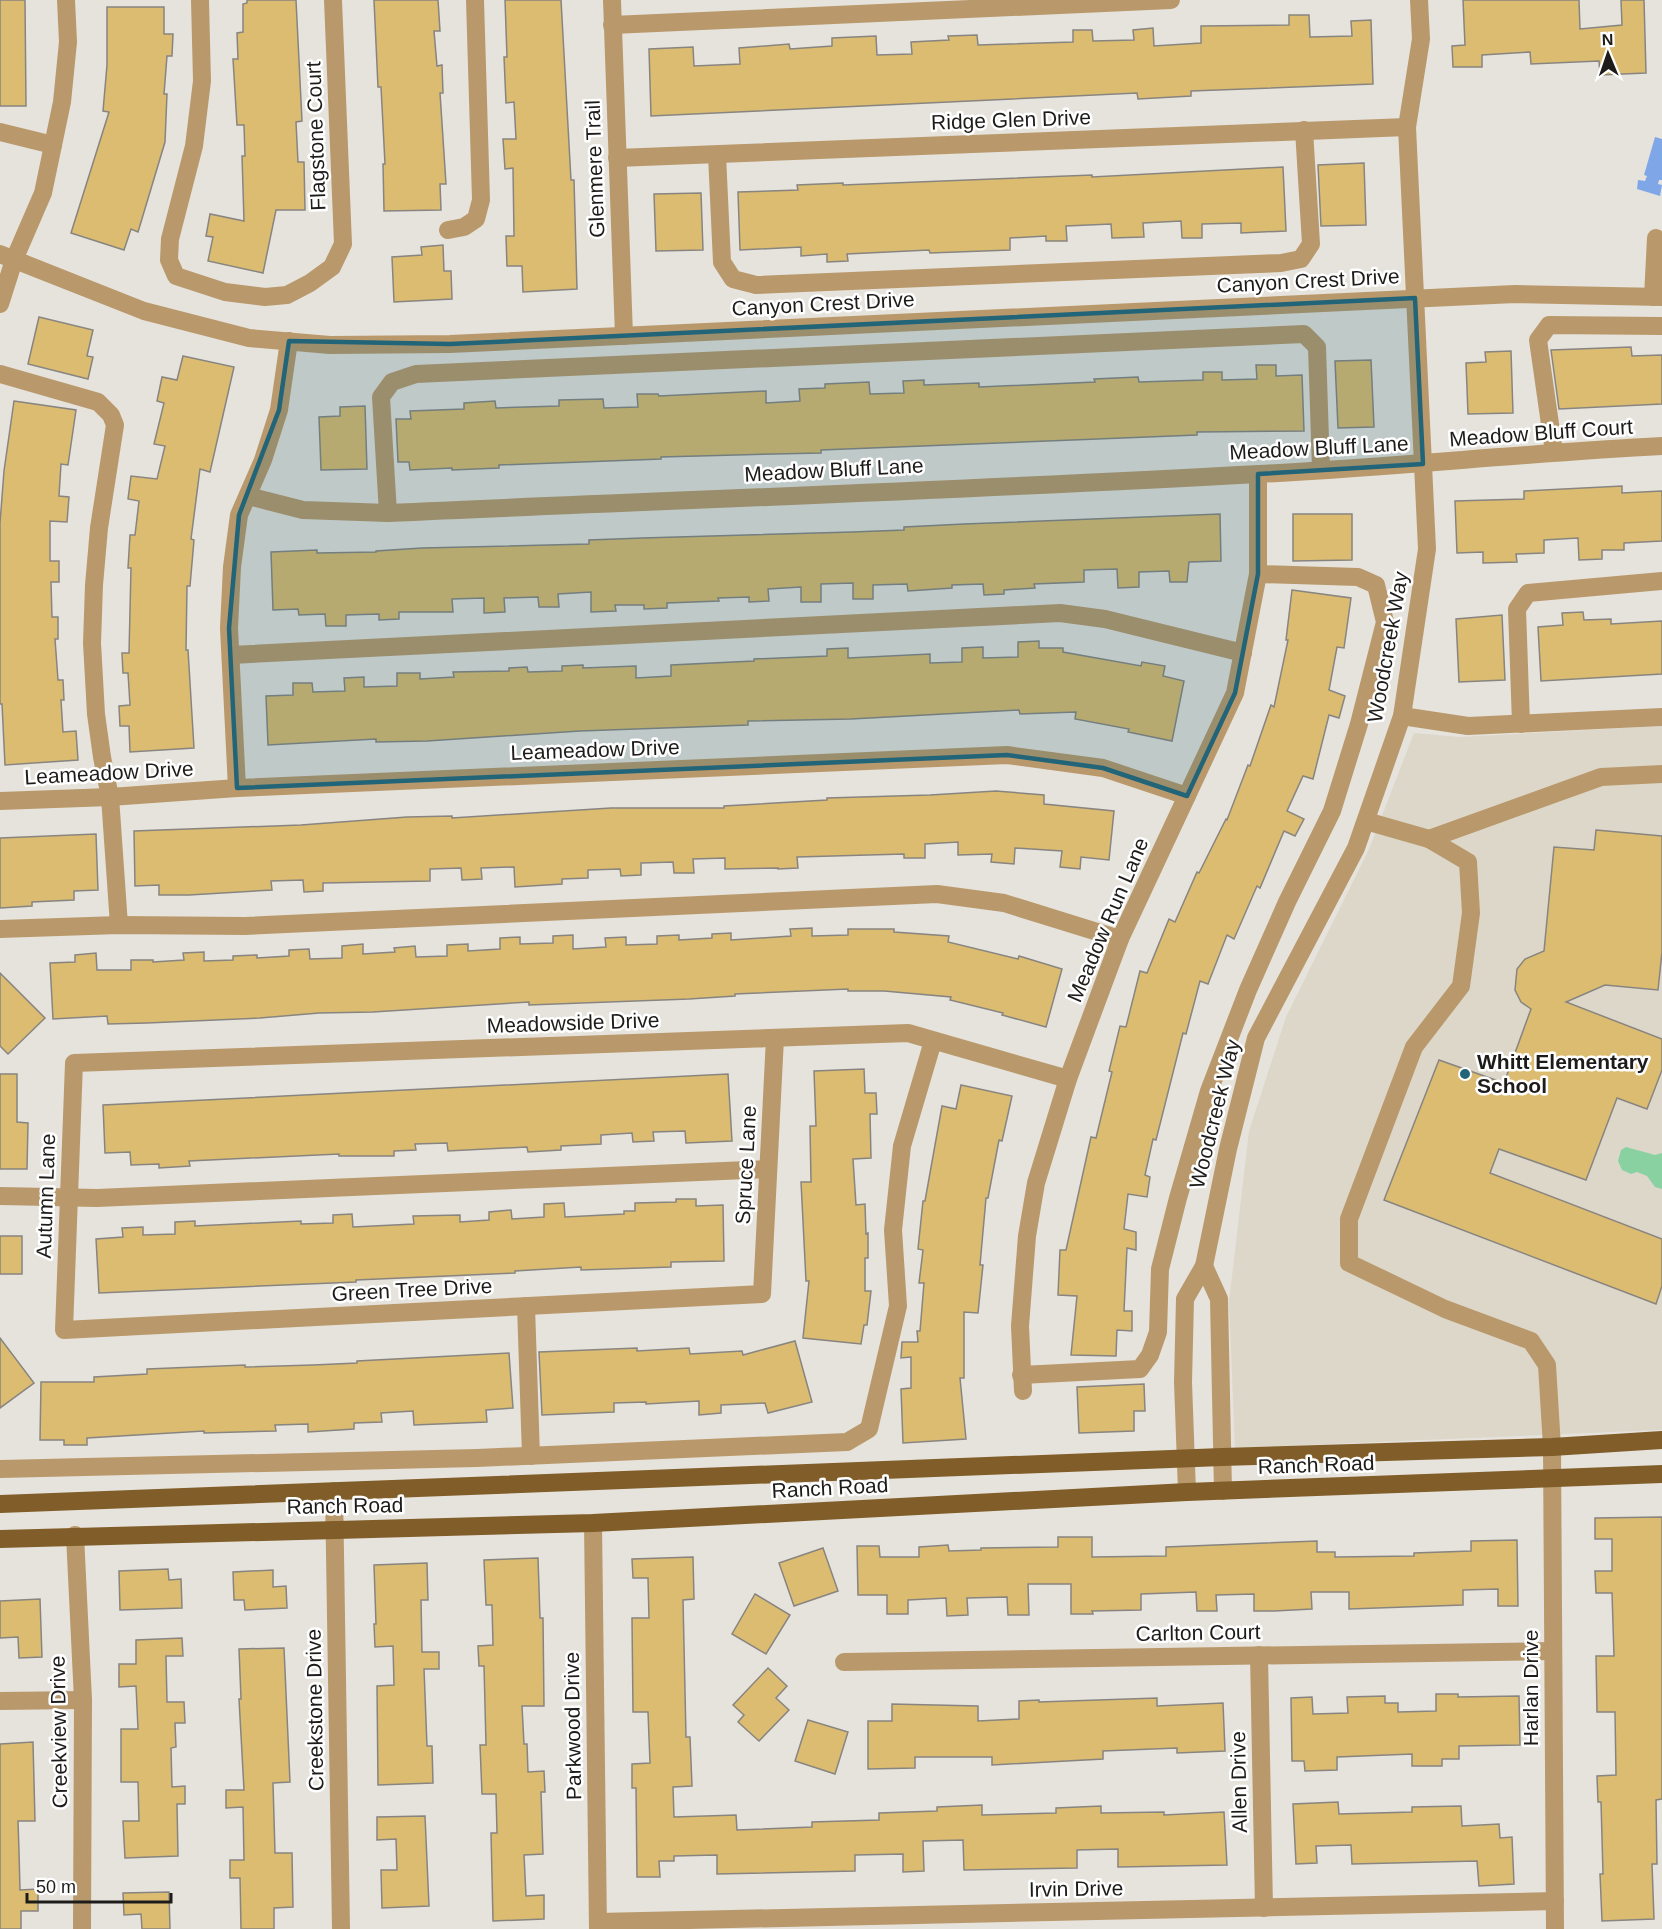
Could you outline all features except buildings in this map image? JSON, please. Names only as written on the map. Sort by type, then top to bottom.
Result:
[{"type":"main road","name":"Ranch Road","points":[[0,1504],[1222,1457],[1552,1447],[1662,1440]]},
{"type":"main road","name":"Ranch Road","points":[[0,1539],[334,1528],[593,1523],[1187,1492],[1662,1474]]},
{"type":"street","points":[[0,304],[7,257],[43,193],[62,102],[68,42],[66,0]]},
{"type":"street","name":"Flagstone Court","points":[[200,0],[202,81],[194,146],[170,239],[169,260],[176,276],[225,292],[265,297],[287,295],[310,284],[332,267],[343,244],[333,0]]},
{"type":"street","points":[[448,230],[464,226],[476,219],[481,200],[475,0]]},
{"type":"street","name":"Glenmere Trail","points":[[612,0],[624,336]]},
{"type":"street","points":[[612,26],[1171,0]]},
{"type":"street","name":"Woodcreek Way","points":[[1187,1492],[1183,1382],[1185,1299],[1204,1266],[1228,1149],[1256,1038],[1356,848],[1402,716],[1427,549],[1407,127],[1421,39],[1419,0]]},
{"type":"street","name":"Ridge Glen Drive","points":[[617,158],[1407,127]]},
{"type":"street","points":[[717,155],[722,262],[733,279],[756,285],[768,285],[1269,263],[1301,259],[1311,244],[1304,130]]},
{"type":"street","points":[[0,132],[53,145]]},
{"type":"street","points":[[1656,238],[1657,297]]},
{"type":"street","name":"Canyon Crest Drive","points":[[7,257],[144,311],[249,338],[330,345],[450,344],[1515,294],[1657,297]]},
{"type":"street","points":[[1554,452],[1538,340],[1549,325],[1662,326]]},
{"type":"street","points":[[388,513],[381,397],[392,382],[416,374],[1304,334],[1317,346],[1322,470]]},
{"type":"street","points":[[237,788],[229,628],[232,567],[239,515],[263,460],[279,410],[289,342]]},
{"type":"street","points":[[0,374],[98,402],[111,415],[115,425],[99,528],[92,643],[96,714],[110,797],[119,926]]},
{"type":"street","name":"Meadow Bluff Court","points":[[1423,465],[1554,452],[1662,446]]},
{"type":"street","name":"Meadow Bluff Lane","points":[[248,496],[303,510],[388,513],[1423,465]]},
{"type":"street","name":"Meadow Run Lane","points":[[1258,474],[1258,574],[1235,693],[1120,939],[1068,1079],[1036,1184],[1027,1236],[1020,1326],[1022,1383],[1140,1369],[1150,1355],[1158,1332],[1160,1269],[1209,1091],[1253,979],[1287,902],[1332,811],[1359,724],[1384,622],[1376,585],[1358,577],[1258,574]]},
{"type":"street","points":[[1521,723],[1517,609],[1528,593],[1662,581]]},
{"type":"street","points":[[231,655],[1060,613],[1105,619],[1243,653]]},
{"type":"street","points":[[1402,716],[1468,726],[1662,717]]},
{"type":"street","name":"Leameadow Drive","points":[[0,801],[110,797],[237,788],[1007,755],[1103,768],[1187,796]]},
{"type":"street","points":[[1366,821],[1429,839],[1601,777],[1662,774]]},
{"type":"street","name":"Harlan Drive","points":[[1429,839],[1468,862],[1471,914],[1461,986],[1414,1047],[1349,1219],[1349,1263],[1445,1309],[1531,1341],[1547,1365],[1552,1447],[1555,1929]]},
{"type":"street","points":[[0,929],[257,925],[937,894],[1004,903],[1120,939]]},
{"type":"street","name":"Meadowside Drive","points":[[74,1063],[909,1033],[1068,1079]]},
{"type":"street","name":"Spruce Lane","points":[[762,1293],[775,1038]]},
{"type":"street","points":[[0,1469],[531,1456],[848,1442],[869,1429],[898,1306],[894,1230],[902,1146],[933,1041]]},
{"type":"street","name":"Autumn Lane","points":[[64,1330],[74,1063]]},
{"type":"street","points":[[0,1196],[121,1197],[768,1169]]},
{"type":"street","points":[[1204,1266],[1219,1299],[1223,1491]]},
{"type":"street","name":"Green Tree Drive","points":[[64,1330],[762,1293]]},
{"type":"street","points":[[526,1306],[531,1456]]},
{"type":"street","name":"Creekstone Drive","points":[[334,1491],[342,1929]]},
{"type":"street","name":"Parkwood Drive","points":[[593,1523],[598,1926]]},
{"type":"street","name":"Creekview Drive","points":[[75,1535],[83,1700],[82,1929]]},
{"type":"street","name":"Carlton Court","points":[[844,1662],[1553,1651]]},
{"type":"street","name":"Allen Drive","points":[[1259,1655],[1264,1908]]},
{"type":"street","points":[[0,1701],[83,1700]]},
{"type":"street","name":"Irvin Drive","points":[[598,1926],[1555,1902]]},
{"type":"highlighted area","points":[[1415,298],[1423,464],[1258,474],[1258,574],[1235,693],[1187,796],[1103,768],[1007,755],[237,788],[229,628],[239,515],[279,410],[289,341],[450,344]]},
{"type":"shaded area","name":"Whitt Elementary School","points":[[1662,726],[1662,1430],[1235,1448],[1229,1302],[1249,1131],[1286,1017],[1369,849],[1414,733],[1460,737]]},
{"type":"green space","points":[[1626,1147],[1655,1155],[1662,1153],[1662,1189],[1655,1187],[1647,1176],[1622,1170],[1618,1161],[1621,1150]]},
{"type":"water","points":[[1655,137],[1662,139],[1662,180],[1659,180],[1658,184],[1662,185],[1660,196],[1637,189],[1638,180],[1645,181],[1647,176],[1644,175]]},
{"type":"place","name":"Whitt Elementary School","points":[[1465,1074]]}]
